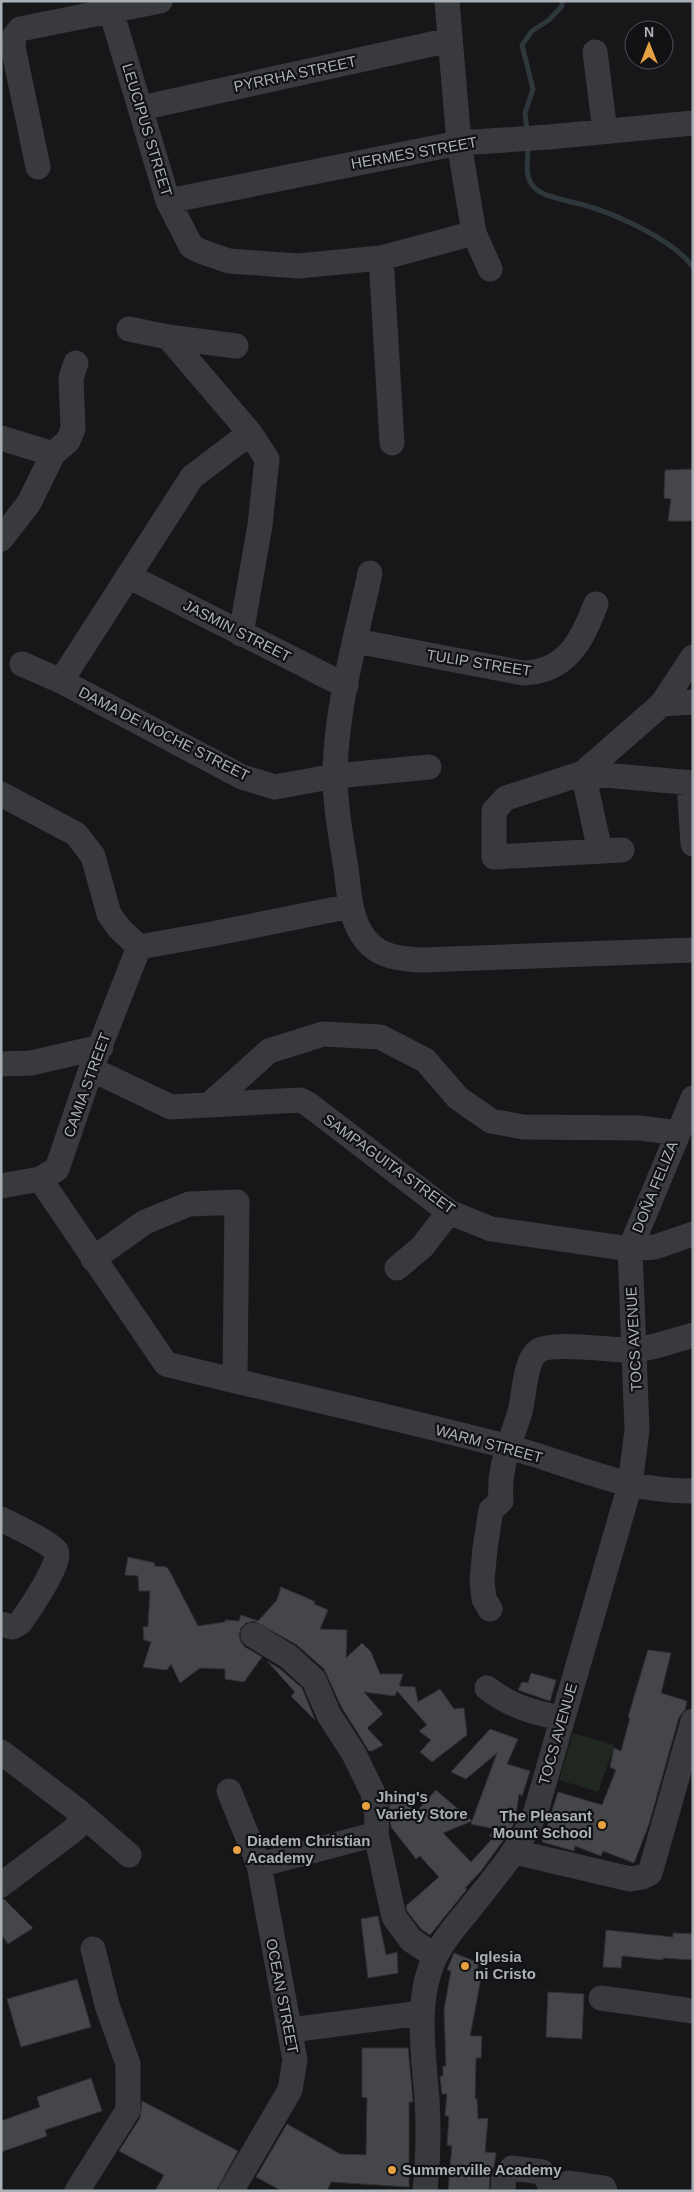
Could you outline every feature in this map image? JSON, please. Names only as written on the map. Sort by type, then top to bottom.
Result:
[{"type":"street","points":[[38,167],[13,47],[14,36],[20,30],[160,1]]},
{"type":"street","points":[[447,1],[459,143],[474,233],[490,269]]},
{"type":"street","name":"LEUCIPUS STREET","points":[[112,11],[168,201],[191,246],[229,261],[261,264],[298,266],[381,258]]},
{"type":"street","name":"PYRRHA STREET","points":[[141,108],[450,40]]},
{"type":"street","points":[[595,52],[605,131]]},
{"type":"street","name":"HERMES STREET","points":[[168,201],[459,143],[548,137],[693,123]]},
{"type":"street","points":[[392,443],[381,258],[474,233]]},
{"type":"street","points":[[129,328],[168,337],[236,346]]},
{"type":"street","points":[[168,337],[250,433],[268,459],[260,525],[241,634]]},
{"type":"street","points":[[1,539],[29,502],[53,454],[68,441],[73,429],[71,378],[76,364]]},
{"type":"street","points":[[61,681],[192,477],[250,433]]},
{"type":"street","points":[[1,438],[53,454]]},
{"type":"street","points":[[370,573],[339,718],[335,776],[337,808],[351,906],[357,925],[366,941],[382,953],[398,959],[424,960],[693,950]]},
{"type":"street","name":"JASMIN STREET","points":[[128,576],[346,686]]},
{"type":"street","name":"TULIP STREET","points":[[356,641],[523,673],[539,673],[560,663],[571,651],[596,604]]},
{"type":"street","points":[[583,773],[611,850],[494,856],[494,811],[506,798],[583,773],[662,704],[693,657]]},
{"type":"street","name":"DAMA DE NOCHE STREET","points":[[22,664],[61,681],[242,776],[275,787],[335,776],[429,767]]},
{"type":"street","points":[[662,704],[693,702]]},
{"type":"street","points":[[583,773],[691,783],[693,844]]},
{"type":"street","points":[[1,794],[76,834],[93,856],[109,914],[119,928],[139,947],[351,906]]},
{"type":"street","name":"CAMIA STREET","points":[[1,1186],[40,1179],[57,1168],[91,1069],[139,947]]},
{"type":"street","points":[[210,1104],[269,1050],[323,1034],[380,1037],[425,1060],[458,1098],[491,1121],[523,1127],[640,1128],[678,1133]]},
{"type":"street","points":[[1,1064],[31,1063],[101,1047]]},
{"type":"street","name":"SAMPAGUITA STREET","points":[[91,1069],[171,1107],[300,1100],[308,1104],[449,1212],[491,1229],[630,1249],[655,1247],[693,1234]]},
{"type":"street","name":"DOÑA FELIZA","points":[[630,1249],[693,1098]]},
{"type":"street","name":"WARM STREET","points":[[40,1179],[166,1364],[508,1447],[630,1485],[667,1491],[693,1491]]},
{"type":"street","points":[[93,1259],[145,1222],[189,1204],[237,1202],[235,1381]]},
{"type":"street","points":[[397,1268],[422,1246],[449,1212]]},
{"type":"street","name":"TOCS AVENUE","points":[[425,2191],[428,2140],[422,2013],[427,1977],[435,1956],[454,1928],[515,1852],[527,1833],[536,1811],[630,1485],[637,1430],[630,1249]]},
{"type":"street","points":[[490,1609],[484,1599],[482,1581],[491,1510],[501,1501],[499,1480],[520,1410],[530,1361],[537,1351],[546,1348],[562,1347],[635,1350],[693,1335]]},
{"type":"street","points":[[1,1519],[49,1545],[58,1555],[54,1568],[20,1623],[12,1627],[1,1624]]},
{"type":"street","points":[[253,1634],[289,1656],[314,1680],[329,1715],[354,1754],[373,1793],[377,1816],[376,1834],[394,1917],[411,1940],[435,1956]]},
{"type":"street","points":[[487,1688],[500,1698],[525,1710],[562,1718]]},
{"type":"street","points":[[515,1852],[630,1879],[642,1877],[650,1873],[693,1720]]},
{"type":"street","points":[[1,1752],[129,1855]]},
{"type":"street","name":"OCEAN STREET","points":[[228,1791],[259,1865],[291,2030],[295,2060],[290,2090],[231,2191]]},
{"type":"street","points":[[1,1885],[75,1828],[79,1815]]},
{"type":"street","points":[[259,1865],[376,1834]]},
{"type":"street","points":[[77,2191],[128,2110],[128,2064],[107,2005],[93,1949]]},
{"type":"street","points":[[601,1998],[693,2011]]},
{"type":"street","points":[[291,2030],[422,2013]]},
{"type":"street","points":[[503,2191],[504,2177],[512,2168],[542,2172],[550,2184],[550,2191]]},
{"type":"street","points":[[564,2191],[568,2183],[604,2188],[605,2191]]},
{"type":"shaded area","points":[[573,1733],[615,1745],[598,1792],[559,1780]]},
{"type":"building","points":[[693,469],[693,521],[668,521],[671,499],[664,498],[665,470]]},
{"type":"building","points":[[128,1557],[155,1563],[154,1566],[166,1567],[198,1626],[225,1622],[225,1620],[239,1621],[241,1615],[258,1621],[277,1600],[281,1587],[315,1602],[314,1604],[328,1610],[320,1629],[347,1630],[346,1658],[362,1643],[371,1652],[380,1674],[403,1674],[399,1686],[415,1687],[418,1702],[440,1689],[454,1709],[464,1708],[467,1735],[432,1762],[420,1752],[431,1740],[419,1731],[427,1725],[397,1691],[395,1696],[364,1692],[383,1714],[367,1728],[383,1745],[369,1751],[342,1708],[324,1669],[297,1645],[254,1621],[246,1623],[241,1628],[239,1635],[245,1647],[262,1657],[244,1682],[225,1679],[225,1669],[200,1668],[180,1683],[171,1664],[167,1670],[143,1667],[151,1642],[144,1640],[143,1627],[148,1627],[150,1591],[139,1591],[138,1576],[125,1575]]},
{"type":"building","points":[[648,1650],[671,1653],[661,1693],[687,1701],[685,1710],[679,1717],[649,1824],[634,1863],[603,1851],[601,1856],[575,1846],[574,1851],[542,1842],[558,1792],[602,1805],[616,1770],[610,1767],[614,1748],[621,1751],[630,1718],[628,1717]]},
{"type":"building","points":[[267,1661],[280,1669],[302,1688],[315,1720],[291,1696],[295,1692]]},
{"type":"building","points":[[531,1673],[556,1680],[550,1701],[518,1690],[522,1682],[528,1683]]},
{"type":"building","points":[[490,1729],[518,1739],[507,1764],[530,1771],[522,1796],[519,1794],[515,1821],[510,1831],[430,1935],[421,1929],[407,1911],[406,1906],[439,1877],[420,1856],[416,1859],[391,1827],[389,1804],[401,1796],[415,1813],[436,1790],[472,1821],[497,1753],[466,1779],[451,1772]],"holes":[[[472,1821],[471,1824],[495,1829],[489,1836],[493,1838],[471,1862],[443,1833]]]},
{"type":"building","points":[[1,1899],[4,1899],[33,1928],[8,1944],[1,1934]]},
{"type":"building","points":[[378,1916],[386,1955],[397,1952],[398,1973],[368,1978],[361,1919]]},
{"type":"building","points":[[606,1930],[673,1937],[673,1933],[693,1934],[693,1960],[663,1958],[663,1960],[622,1956],[621,1968],[603,1967]]},
{"type":"building","points":[[454,1953],[479,1963],[474,1978],[481,1978],[470,2036],[482,2036],[481,2058],[476,2058],[475,2099],[477,2099],[478,2119],[488,2118],[485,2152],[496,2153],[490,2176],[489,2191],[448,2191],[452,2146],[447,2145],[449,2116],[445,2116],[447,2094],[442,2094],[440,2076],[443,2076],[443,2066],[446,2066],[444,2010],[451,1971],[447,1970]]},
{"type":"building","points":[[77,1979],[91,2027],[21,2047],[7,1999]]},
{"type":"building","points":[[548,1992],[584,1994],[582,2039],[546,2037]]},
{"type":"building","points":[[362,2048],[408,2048],[413,2102],[409,2102],[409,2187],[331,2182],[327,2191],[282,2191],[256,2177],[287,2124],[340,2154],[366,2155],[367,2098],[362,2097]]},
{"type":"building","points":[[91,2078],[102,2111],[45,2130],[47,2136],[1,2152],[1,2121],[40,2107],[37,2097]]},
{"type":"building","points":[[142,2101],[238,2151],[216,2191],[155,2191],[164,2175],[119,2151],[140,2118]]},
{"type":"waterway","points":[[527,131],[525,113],[533,89],[522,45],[532,31],[549,20],[562,6],[562,1]]},
{"type":"waterway","points":[[528,145],[528,176],[537,190],[550,196],[600,210],[629,222],[672,247],[693,267]]},
{"type":"place","name":"Jhing's Variety Store","points":[[366,1806]]},
{"type":"place","name":"The Pleasant Mount School","points":[[602,1825]]},
{"type":"place","name":"Diadem Christian Academy","points":[[237,1850]]},
{"type":"place","name":"Iglesia ni Cristo","points":[[465,1966]]},
{"type":"place","name":"Summerville Academy","points":[[392,2170]]}]
